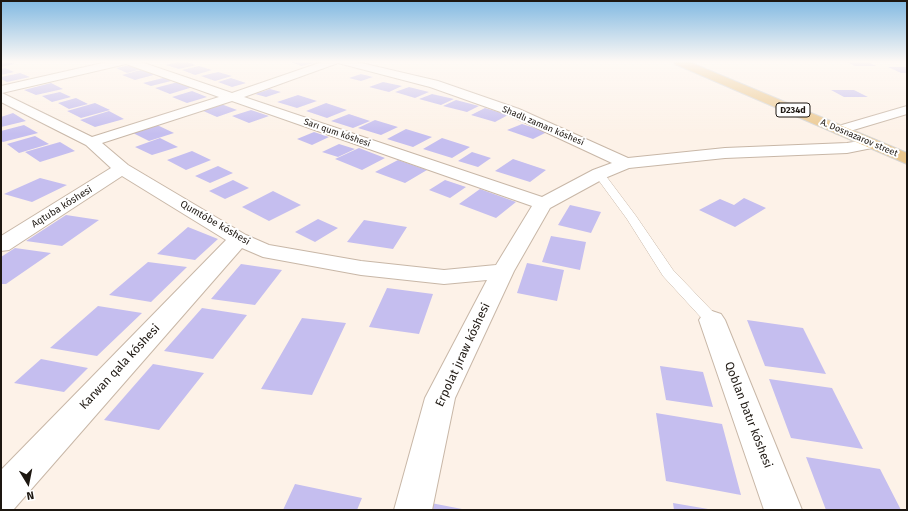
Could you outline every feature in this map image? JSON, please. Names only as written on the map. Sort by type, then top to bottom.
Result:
[{"type":"main road","name":"A. Dosnazarov street","points":[[735,86],[907,159]]},
{"type":"street","points":[[1,90],[19,86]]},
{"type":"street","name":"Sarı qum kóshesi","points":[[199,86],[544,204]]},
{"type":"street","points":[[91,142],[264,86]]},
{"type":"street","name":"Shadlı zaman kóshesi","points":[[439,86],[514,112],[626,163]]},
{"type":"street","name":"Qumtóbe kóshesi","points":[[1,97],[91,142],[122,168],[239,239],[263,250],[361,268],[444,277],[503,271]]},
{"type":"street","points":[[840,130],[907,110]]},
{"type":"street","points":[[544,204],[599,174],[626,163],[725,153],[847,148],[872,144]]},
{"type":"street","name":"Aqtuba kóshesi","points":[[1,244],[122,168]]},
{"type":"street","name":"Erpolat jıraw kóshesi","points":[[412,510],[440,398],[503,271],[544,204]]},
{"type":"street","name":"Karwan qala kóshesi","points":[[1,496],[239,239]]},
{"type":"street","name":"Qoblan batır kóshesi","points":[[712,320],[783,510]]},
{"type":"lane","points":[[599,174],[632,218],[668,273],[712,320]]},
{"type":"building","points":[[40,86],[57,86],[63,89],[36,95],[24,90]]},
{"type":"building","points":[[163,86],[193,87],[170,94],[155,88]]},
{"type":"building","points":[[372,86],[402,86],[389,92],[369,87]]},
{"type":"building","points":[[409,87],[429,92],[415,98],[395,92]]},
{"type":"building","points":[[270,89],[281,92],[266,97],[255,94]]},
{"type":"building","points":[[831,90],[854,90],[868,97],[844,97]]},
{"type":"building","points":[[192,91],[207,97],[187,103],[172,97]]},
{"type":"building","points":[[60,92],[71,97],[52,102],[42,96]]},
{"type":"building","points":[[432,94],[454,99],[441,105],[419,99]]},
{"type":"building","points":[[298,95],[317,101],[297,108],[277,102]]},
{"type":"building","points":[[76,98],[88,104],[69,109],[58,103]]},
{"type":"building","points":[[456,100],[479,106],[467,112],[443,106]]},
{"type":"building","points":[[95,103],[110,110],[81,118],[67,111]]},
{"type":"building","points":[[326,103],[347,110],[327,118],[306,111]]},
{"type":"building","points":[[221,104],[237,110],[217,117],[201,110]]},
{"type":"building","points":[[485,108],[508,115],[495,122],[471,115]]},
{"type":"building","points":[[251,110],[269,116],[249,123],[232,116]]},
{"type":"building","points":[[109,111],[124,119],[95,127],[80,120]]},
{"type":"building","points":[[13,113],[26,121],[1,127],[1,117]]},
{"type":"building","points":[[349,114],[370,121],[353,128],[331,121]]},
{"type":"building","points":[[375,120],[398,127],[381,135],[358,128]]},
{"type":"building","points":[[522,124],[547,132],[533,139],[507,130]]},
{"type":"building","points":[[24,125],[38,133],[3,142],[1,141],[1,131]]},
{"type":"building","points":[[157,125],[174,133],[149,141],[133,133]]},
{"type":"building","points":[[406,129],[432,137],[413,147],[387,139]]},
{"type":"building","points":[[314,132],[329,137],[312,145],[297,139]]},
{"type":"building","points":[[35,136],[49,144],[19,153],[7,144]]},
{"type":"building","points":[[160,138],[178,147],[152,155],[135,147]]},
{"type":"building","points":[[442,138],[470,147],[452,158],[423,149]]},
{"type":"building","points":[[60,142],[75,151],[40,162],[25,152]]},
{"type":"building","points":[[339,144],[355,149],[338,157],[322,152]]},
{"type":"building","points":[[359,148],[385,158],[362,170],[335,159]]},
{"type":"building","points":[[192,151],[211,160],[186,170],[167,160]]},
{"type":"building","points":[[472,152],[491,158],[478,167],[458,161]]},
{"type":"building","points":[[513,159],[546,170],[530,182],[495,171]]},
{"type":"building","points":[[398,160],[427,170],[405,183],[375,172]]},
{"type":"building","points":[[218,166],[233,173],[210,183],[195,176]]},
{"type":"building","points":[[40,178],[67,185],[32,202],[4,194]]},
{"type":"building","points":[[233,180],[249,188],[225,199],[209,191]]},
{"type":"building","points":[[445,180],[466,187],[450,198],[429,190]]},
{"type":"building","points":[[480,189],[516,202],[496,218],[459,204]]},
{"type":"building","points":[[273,191],[301,205],[269,221],[242,207]]},
{"type":"building","points":[[744,198],[766,208],[735,227],[699,210],[720,199],[734,205]]},
{"type":"building","points":[[570,205],[601,212],[591,233],[558,225]]},
{"type":"building","points":[[66,215],[99,220],[62,246],[26,241]]},
{"type":"building","points":[[318,219],[338,228],[315,242],[295,232]]},
{"type":"building","points":[[364,220],[407,227],[393,249],[347,242]]},
{"type":"building","points":[[188,227],[218,239],[195,260],[157,254]]},
{"type":"building","points":[[551,236],[586,242],[580,270],[542,262]]},
{"type":"building","points":[[15,248],[51,253],[6,284],[1,284],[1,257]]},
{"type":"building","points":[[148,262],[187,267],[151,302],[109,295]]},
{"type":"building","points":[[527,263],[564,270],[557,301],[517,293]]},
{"type":"building","points":[[241,264],[282,270],[255,305],[211,299]]},
{"type":"building","points":[[387,288],[433,294],[419,334],[369,327]]},
{"type":"building","points":[[98,306],[142,313],[97,356],[50,348]]},
{"type":"building","points":[[202,308],[247,315],[213,359],[164,351]]},
{"type":"building","points":[[302,318],[346,323],[312,395],[261,389]]},
{"type":"building","points":[[747,320],[803,328],[826,374],[765,366]]},
{"type":"building","points":[[41,359],[88,368],[64,392],[14,383]]},
{"type":"building","points":[[153,364],[204,373],[159,430],[104,420]]},
{"type":"building","points":[[660,366],[703,372],[713,407],[666,400]]},
{"type":"building","points":[[769,379],[832,388],[863,449],[791,438]]},
{"type":"building","points":[[656,413],[722,424],[741,495],[666,481]]},
{"type":"building","points":[[806,457],[880,469],[901,510],[826,510]]},
{"type":"building","points":[[295,484],[362,498],[357,510],[283,510]]},
{"type":"building","points":[[431,503],[462,509],[462,510],[429,510]]},
{"type":"building","points":[[673,503],[708,509],[708,510],[674,510]]}]
